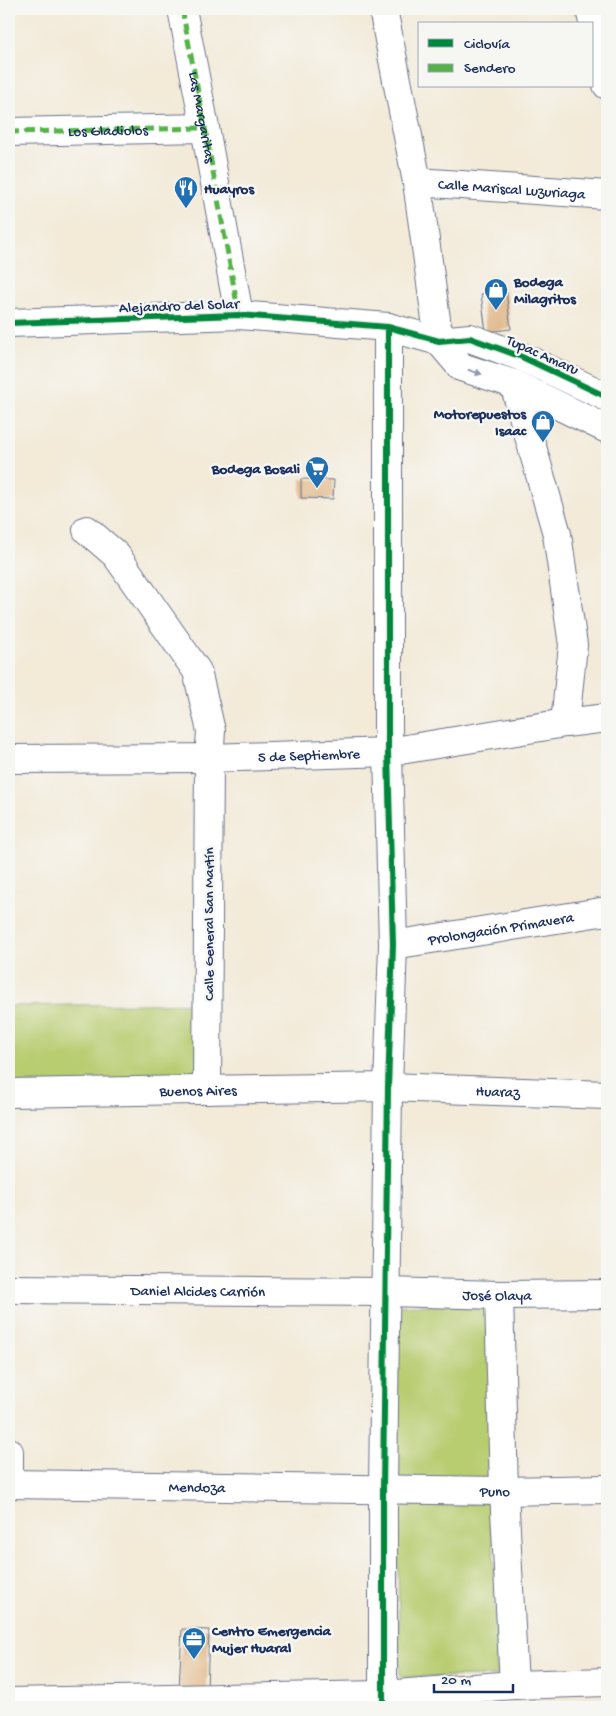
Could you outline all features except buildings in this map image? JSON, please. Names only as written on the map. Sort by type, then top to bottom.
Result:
[{"type":"street","name":"Las Margaritas","points":[[182,9],[206,128],[239,315]]},
{"type":"street","points":[[383,9],[416,182],[438,341],[461,367],[514,384],[607,429]]},
{"type":"street","points":[[590,9],[593,22]]},
{"type":"street","points":[[594,27],[607,85]]},
{"type":"street","name":"Los Gladiolos","points":[[9,132],[206,128]]},
{"type":"street","name":"Calle Mariscal Luzuriaga","points":[[416,182],[607,195]]},
{"type":"street","name":"Alejandro del Solar","points":[[9,323],[239,315],[388,327],[438,341]]},
{"type":"street","points":[[383,1701],[383,1489],[388,1087],[393,945],[388,752],[388,327]]},
{"type":"street","name":"Tupac Amaru","points":[[438,341],[470,338],[522,357],[607,397]]},
{"type":"street","points":[[514,384],[557,534],[573,645],[565,723]]},
{"type":"street","name":"Calle General San Martín","points":[[87,530],[116,555],[198,671],[211,730],[208,758],[207,1090]]},
{"type":"street","name":"5 de Septiembre","points":[[9,759],[208,758],[388,752],[565,723],[607,718]]},
{"type":"street","name":"Prolongación Primavera","points":[[393,945],[607,911]]},
{"type":"street","name":"Buenos Aires","points":[[9,1093],[388,1087]]},
{"type":"street","name":"Huaraz","points":[[388,1087],[607,1095]]},
{"type":"street","name":"Daniel Alcides Carrión","points":[[9,1289],[386,1292]]},
{"type":"street","name":"José Olaya","points":[[386,1292],[498,1295],[607,1294]]},
{"type":"street","points":[[498,1295],[504,1491],[514,1684]]},
{"type":"street","points":[[9,1452],[9,1484]]},
{"type":"street","name":"Mendoza","points":[[9,1484],[383,1489]]},
{"type":"street","name":"Puno","points":[[383,1489],[504,1491],[607,1489]]},
{"type":"street","points":[[9,1702],[383,1701],[514,1684],[607,1682]]},
{"type":"green space","points":[[208,1003],[207,1090],[9,1093],[9,1006]]},
{"type":"green space","points":[[491,1303],[494,1481],[397,1482],[393,1306]]},
{"type":"green space","points":[[492,1502],[497,1676],[400,1677],[397,1505]]},
{"type":"marked path","points":[[182,9],[239,315]]},
{"type":"marked path","points":[[9,132],[205,128]]},
{"type":"cycle path","points":[[9,323],[239,315],[388,327],[439,341],[470,338],[522,357],[607,397]]},
{"type":"cycle path","points":[[383,1707],[383,1489],[388,1087],[393,945],[388,752],[388,327]]},
{"type":"place","name":"Huayros","points":[[186,209]]},
{"type":"place","name":"Bodega Milagritos","points":[[496,311]]},
{"type":"place","name":"Motorepuestos Isaac","points":[[543,443]]},
{"type":"place","name":"Bodega Bosali","points":[[317,489]]},
{"type":"place","name":"Centro Emergencia Mujer Huaral","points":[[194,1660]]}]
